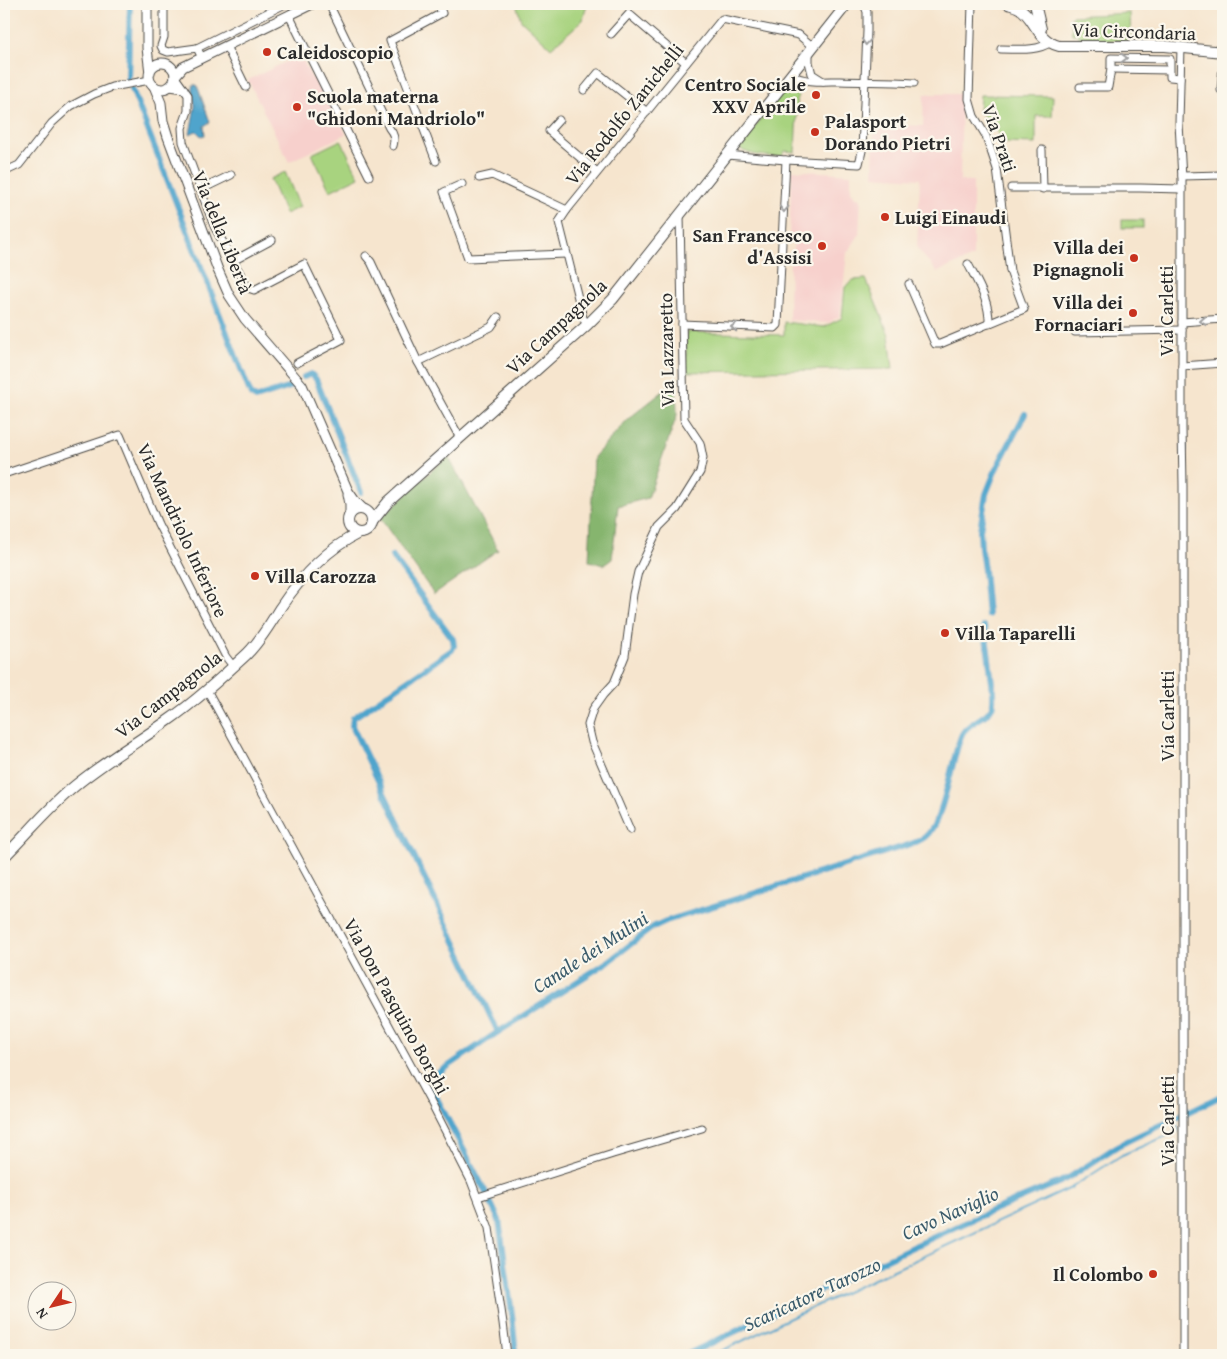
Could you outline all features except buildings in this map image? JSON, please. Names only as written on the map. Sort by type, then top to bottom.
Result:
[{"type":"main road","name":"Via Campagnola","points":[[4,857],[77,784],[169,720],[207,690],[256,644],[299,583],[310,571],[340,544],[369,529],[372,522],[388,502],[587,325],[613,299],[732,152],[847,4]]},
{"type":"main road","points":[[1008,4],[1023,8]]},
{"type":"main road","name":"Via Circondaria","points":[[1023,8],[1031,13],[1035,6]]},
{"type":"main road","name":"Via Circondaria","points":[[1035,6],[1040,27],[1048,40]]},
{"type":"main road","name":"Via Circondaria","points":[[1023,8],[1040,34],[1059,46],[1181,48],[1223,52]]},
{"type":"main road","name":"Via Campagnola","points":[[340,544],[356,510],[365,510],[388,502]]},
{"type":"main road","points":[[365,510],[371,515],[372,522]]},
{"type":"main road","points":[[350,520],[353,530],[359,533]]},
{"type":"street","name":"Via della Libertà","points":[[148,4],[147,48],[151,80],[161,103],[163,121],[168,137],[223,283],[237,309],[302,385],[348,492],[350,520]]},
{"type":"street","points":[[164,4],[164,37],[162,46],[163,50],[168,52],[197,48],[284,4]]},
{"type":"street","points":[[329,4],[385,119],[394,133],[395,140],[392,146]]},
{"type":"street","points":[[436,161],[390,41],[442,13],[438,4]]},
{"type":"street","points":[[732,152],[786,160],[859,164],[862,151],[867,12],[864,4]]},
{"type":"street","name":"Via Prati","points":[[972,4],[969,99],[974,116],[986,136],[997,169],[1010,271],[1024,309],[989,324]]},
{"type":"street","points":[[173,73],[308,5]]},
{"type":"street","points":[[611,34],[629,14],[686,63]]},
{"type":"street","points":[[289,15],[369,176]]},
{"type":"street","name":"Via Rodolfo Zanichelli","points":[[587,325],[583,318],[558,222],[646,112],[722,19],[799,35],[811,49]]},
{"type":"street","points":[[1001,49],[1040,48],[1048,40]]},
{"type":"street","points":[[226,46],[246,87]]},
{"type":"street","points":[[197,48],[202,58]]},
{"type":"street","name":"Via Carletti","points":[[1181,48],[1179,123],[1182,176],[1183,1355]]},
{"type":"street","points":[[811,49],[809,62],[812,74]]},
{"type":"street","points":[[149,54],[160,64],[167,65],[188,95],[188,111],[182,128],[183,142],[214,226],[248,288],[254,290],[304,264],[341,340],[297,363]]},
{"type":"street","points":[[1080,87],[1108,87],[1111,58],[1170,59],[1170,78],[1180,78]]},
{"type":"street","points":[[151,80],[154,67],[160,64]]},
{"type":"street","points":[[1221,90],[1223,65]]},
{"type":"street","points":[[1111,69],[1170,70]]},
{"type":"street","points":[[793,72],[812,74],[823,81]]},
{"type":"street","points":[[793,72],[797,78],[812,82],[914,83]]},
{"type":"street","points":[[161,103],[172,84],[173,73]]},
{"type":"street","points":[[584,90],[598,73],[646,112]]},
{"type":"street","points":[[151,80],[160,89],[184,89]]},
{"type":"street","points":[[4,172],[19,165],[52,123],[71,106],[112,87],[151,80]]},
{"type":"street","points":[[558,120],[549,131],[598,172]]},
{"type":"street","points":[[1042,150],[1043,189]]},
{"type":"street","points":[[682,324],[775,328],[778,325],[786,160]]},
{"type":"street","points":[[200,190],[231,175]]},
{"type":"street","points":[[479,178],[492,175],[567,210]]},
{"type":"street","points":[[1182,176],[1223,175]]},
{"type":"street","points":[[462,184],[444,192],[468,258],[566,254]]},
{"type":"street","points":[[1010,188],[1182,189]]},
{"type":"street","name":"Via Lazzaretto","points":[[630,830],[592,742],[588,725],[593,709],[603,694],[614,683],[625,656],[633,594],[638,572],[659,527],[677,509],[700,472],[703,458],[700,443],[684,419],[680,215]]},
{"type":"street","points":[[233,261],[272,240]]},
{"type":"street","points":[[366,256],[371,262],[418,362],[460,438]]},
{"type":"street","points":[[909,284],[935,344],[940,344],[989,324],[988,308],[982,291],[968,264]]},
{"type":"street","points":[[418,362],[490,327],[498,317]]},
{"type":"street","points":[[1182,322],[1223,319]]},
{"type":"street","points":[[1075,332],[1182,330]]},
{"type":"street","points":[[1182,366],[1223,364]]},
{"type":"street","name":"Via Mandriolo Inferiore","points":[[4,474],[120,435],[158,524],[226,657],[233,666]]},
{"type":"street","name":"Via della Libertà","points":[[348,492],[365,510]]},
{"type":"street","name":"Via Don Pasquino Borghi","points":[[207,690],[464,1165],[484,1195],[507,1355]]},
{"type":"street","points":[[484,1195],[702,1128]]},
{"type":"shaded area","name":"Scuola materna \"Ghidoni Mandriolo\"","points":[[300,55],[312,78],[317,75],[346,134],[289,162],[248,80]]},
{"type":"shaded area","name":"Luigi Einaudi","points":[[924,94],[962,94],[960,181],[973,181],[973,257],[937,272],[917,248],[920,179],[873,176],[874,124],[923,126]]},
{"type":"shaded area","name":"San Francesco d'Assisi","points":[[792,170],[851,174],[851,191],[855,197],[861,198],[859,235],[847,253],[840,316],[828,323],[789,320],[790,254],[793,254],[794,240],[789,239]]},
{"type":"green space","points":[[516,4],[587,4],[583,20],[551,48],[521,20]]},
{"type":"green space","points":[[1130,13],[1131,40],[1079,41],[1079,34],[1072,34],[1071,16]]},
{"type":"green space","points":[[794,84],[798,87],[795,152],[785,151],[781,157],[753,154],[738,148],[783,91]]},
{"type":"green space","points":[[980,95],[1053,96],[1052,116],[1036,116],[1036,144],[1002,143],[993,123],[979,112]]},
{"type":"green space","points":[[341,140],[359,177],[330,191],[312,154]]},
{"type":"green space","points":[[285,172],[300,207],[285,214],[270,179]]},
{"type":"green space","points":[[1122,220],[1143,220],[1143,228],[1122,228]]},
{"type":"green space","points":[[866,279],[889,335],[893,369],[686,372],[686,332],[784,335],[784,322],[824,327],[842,318],[845,287],[853,280]]},
{"type":"green space","points":[[676,381],[677,415],[648,498],[618,506],[612,559],[604,565],[589,561],[594,457],[628,419]]},
{"type":"green space","points":[[448,456],[498,550],[434,594],[380,518]]},
{"type":"water","points":[[193,85],[197,85],[210,122],[204,126],[205,135],[201,136],[196,131],[190,134],[195,106]]},
{"type":"waterway","points":[[128,79],[130,4]]},
{"type":"waterway","points":[[132,89],[251,395],[256,398],[296,385]]},
{"type":"waterway","points":[[304,377],[311,374],[316,379],[361,492]]},
{"type":"waterway","name":"Canale dei Mulini","points":[[988,615],[980,530],[986,494],[996,469],[1025,414]]},
{"type":"waterway","points":[[1186,444],[1186,451]]},
{"type":"waterway","points":[[1186,460],[1186,468]]},
{"type":"waterway","points":[[392,556],[453,639],[454,646],[452,650],[353,718],[352,726],[498,1032]]},
{"type":"waterway","name":"Canale dei Mulini","points":[[515,1355],[512,1314],[499,1220],[433,1091],[431,1084],[433,1078],[498,1032],[609,961],[653,927],[666,921],[908,845],[925,837],[932,829],[943,804],[962,734],[965,729],[989,712],[992,707],[993,692],[984,626]]},
{"type":"waterway","name":"Cavo Naviglio","points":[[686,1355],[908,1249],[1060,1182],[1119,1145],[1223,1095]]},
{"type":"waterway","name":"Cavo Naviglio","points":[[1188,1106],[1188,1111]]},
{"type":"waterway","name":"Scaricatore Tarozzo","points":[[713,1355],[1071,1188],[1122,1155],[1178,1131],[1174,1119]]},
{"type":"place","name":"Caleidoscopio","points":[[267,52]]},
{"type":"place","name":"Centro Sociale XXV Aprile","points":[[816,95]]},
{"type":"place","name":"Scuola materna \"Ghidoni Mandriolo\"","points":[[297,107]]},
{"type":"place","name":"Palasport Dorando Pietri","points":[[815,132]]},
{"type":"place","name":"Luigi Einaudi","points":[[885,217]]},
{"type":"place","name":"San Francesco d'Assisi","points":[[822,246]]},
{"type":"place","name":"Villa dei Pignagnoli","points":[[1134,258]]},
{"type":"place","name":"Villa dei Fornaciari","points":[[1133,313]]},
{"type":"place","name":"Villa Carozza","points":[[255,576]]},
{"type":"place","name":"Villa Taparelli","points":[[945,633]]},
{"type":"place","name":"Il Colombo","points":[[1153,1274]]}]
